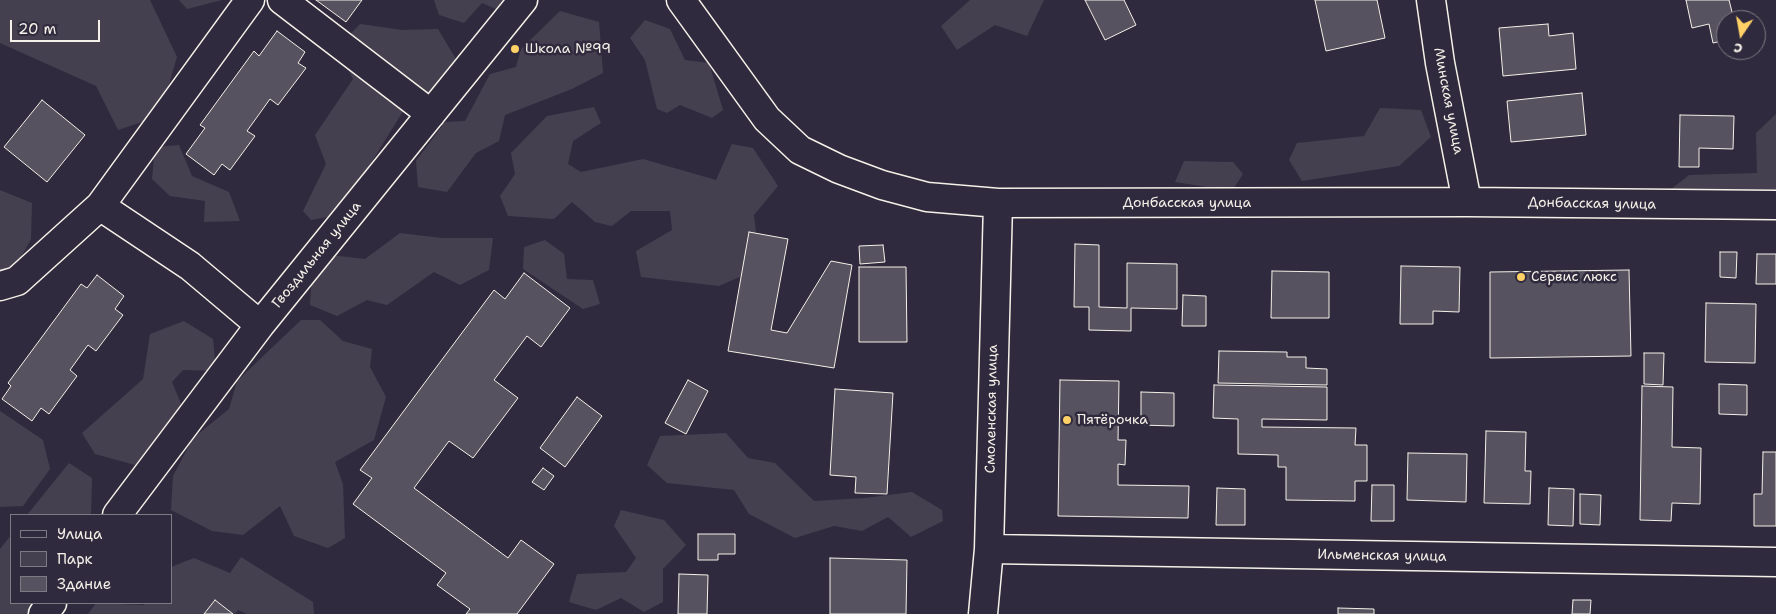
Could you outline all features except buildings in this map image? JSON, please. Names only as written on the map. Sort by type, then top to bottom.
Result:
[{"type":"street","points":[[0,286],[17,281],[100,206],[250,0]]},
{"type":"street","points":[[282,0],[431,114]]},
{"type":"street","name":"Гвоздильная улица","points":[[118,514],[260,324],[523,0]]},
{"type":"street","name":"Донбасская улица","points":[[681,0],[767,119],[800,150],[839,169],[882,185],[927,196],[998,203],[1467,202],[1776,205]]},
{"type":"street","name":"Минская улица","points":[[1431,0],[1440,63],[1467,202]]},
{"type":"street","name":"Смоленская улица","points":[[983,614],[988,549],[998,203]]},
{"type":"street","points":[[100,206],[190,266],[260,324]]},
{"type":"street","name":"Ильменская улица","points":[[988,549],[1776,562]]},
{"type":"street","points":[[43,614],[51,604]]},
{"type":"green space","points":[[0,0],[150,0],[177,57],[160,116],[118,130],[96,86],[0,43]]},
{"type":"green space","points":[[179,0],[222,0],[187,9]]},
{"type":"green space","points":[[434,0],[533,0],[519,19],[482,3],[464,23],[439,15]]},
{"type":"green space","points":[[970,0],[1044,0],[1027,36],[995,25],[957,50],[941,26]]},
{"type":"green space","points":[[560,11],[599,22],[603,73],[572,89],[505,115],[499,141],[476,153],[447,192],[418,187],[416,161],[445,122],[465,121],[490,74],[516,67],[521,49]]},
{"type":"green space","points":[[645,20],[670,29],[685,60],[709,63],[723,110],[712,118],[680,105],[667,113],[657,109],[645,60],[630,38]]},
{"type":"green space","points":[[360,24],[402,30],[438,29],[459,64],[435,100],[405,108],[339,215],[311,220],[303,211],[326,164],[315,135],[353,79],[337,48]]},
{"type":"green space","points":[[594,107],[601,123],[573,141],[568,164],[581,172],[643,159],[716,180],[732,144],[753,148],[778,186],[754,215],[760,268],[719,286],[641,277],[636,251],[672,230],[670,211],[631,211],[612,226],[595,222],[572,202],[554,219],[508,216],[500,196],[515,174],[511,153],[547,116]]},
{"type":"green space","points":[[1380,108],[1421,110],[1431,137],[1399,166],[1302,181],[1289,160],[1297,143],[1364,136]]},
{"type":"green space","points":[[1776,114],[1776,197],[1687,198],[1670,190],[1689,175],[1757,173],[1756,133]]},
{"type":"green space","points":[[179,145],[192,176],[229,192],[240,221],[204,222],[205,201],[170,196],[152,179],[155,147]]},
{"type":"green space","points":[[1184,161],[1233,162],[1243,174],[1232,191],[1175,182]]},
{"type":"green space","points":[[0,190],[32,203],[31,239],[11,276],[0,276]]},
{"type":"green space","points":[[400,233],[441,238],[493,238],[489,270],[460,285],[434,272],[387,305],[367,300],[337,316],[310,305],[312,270],[330,255],[365,259]]},
{"type":"green space","points":[[545,240],[564,254],[567,279],[593,280],[600,304],[583,309],[523,269],[524,247]]},
{"type":"green space","points":[[301,320],[320,320],[343,341],[372,349],[370,367],[386,397],[374,440],[335,462],[343,484],[345,538],[328,548],[294,536],[280,506],[243,535],[212,531],[171,510],[173,476],[193,438],[229,409],[237,381]]},
{"type":"green space","points":[[184,321],[213,339],[216,371],[183,370],[172,382],[184,411],[146,468],[95,454],[82,433],[143,379],[150,334]]},
{"type":"green space","points":[[0,411],[43,440],[50,469],[23,506],[0,507]]},
{"type":"green space","points":[[726,433],[748,458],[775,463],[814,501],[865,498],[912,492],[942,510],[943,521],[911,537],[888,517],[862,531],[834,526],[795,538],[749,514],[734,490],[667,483],[647,465],[660,436]]},
{"type":"green space","points":[[69,463],[92,478],[91,514],[28,514]]},
{"type":"green space","points":[[621,510],[664,520],[686,545],[663,569],[663,602],[644,612],[621,598],[596,610],[569,602],[577,574],[626,572],[636,558],[614,526]]},
{"type":"green space","points":[[10,536],[10,604],[42,604],[35,614],[0,614],[0,549]]},
{"type":"green space","points":[[241,557],[313,602],[314,614],[247,614],[238,610],[235,614],[88,614],[95,604],[172,604],[172,567],[194,558],[230,573]]},
{"type":"place","name":"Школа №99","points":[[515,49]]},
{"type":"place","name":"Сервис люкс","points":[[1521,277]]},
{"type":"place","name":"Пятёрочка","points":[[1067,420]]}]
